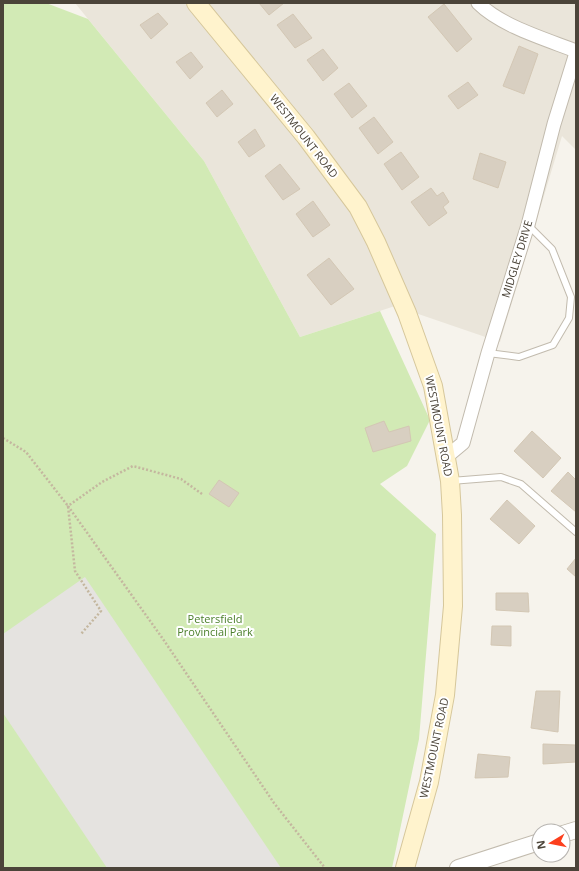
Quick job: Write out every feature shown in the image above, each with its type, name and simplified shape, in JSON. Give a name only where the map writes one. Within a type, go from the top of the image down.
[{"type":"main road","name":"WESTMOUNT ROAD","points":[[196,3],[306,137],[358,207],[380,249],[407,313],[433,386],[450,481],[453,606],[446,695],[429,782],[405,868]]},
{"type":"street","points":[[478,3],[493,16],[576,52]]},
{"type":"street","name":"MIDGLEY DRIVE","points":[[446,458],[463,443],[488,353],[528,225],[554,124],[576,52]]},
{"type":"street","points":[[458,868],[531,845]]},
{"type":"lane","points":[[488,353],[519,357],[553,345],[569,318],[571,297],[552,249],[528,225]]},
{"type":"lane","points":[[450,481],[501,477],[521,484],[576,532]]},
{"type":"path","points":[[3,438],[26,452],[68,506],[163,639],[274,803],[325,868]]},
{"type":"path","points":[[68,506],[102,482],[133,466],[181,479],[202,494]]},
{"type":"path","points":[[68,506],[76,571],[101,611],[80,634]]},
{"type":"shaded area","points":[[75,3],[576,3],[576,150],[562,136],[500,342],[395,306],[300,337],[204,161]]},
{"type":"shaded area","points":[[85,577],[281,868],[107,868],[3,713],[3,634]]},
{"type":"green space","name":"Petersfield Provincial Park","points":[[3,3],[46,3],[88,19],[204,161],[300,337],[380,311],[430,420],[407,466],[380,484],[436,534],[419,739],[392,868],[3,868]]},
{"type":"building","points":[[259,3],[284,3],[269,15]]},
{"type":"building","points":[[444,4],[472,39],[457,52],[428,17]]},
{"type":"building","points":[[158,13],[168,24],[151,39],[140,25]]},
{"type":"building","points":[[293,14],[312,38],[295,48],[277,25]]},
{"type":"building","points":[[519,46],[538,54],[524,94],[503,86]]},
{"type":"building","points":[[323,49],[338,68],[323,81],[307,60]]},
{"type":"building","points":[[191,52],[203,67],[190,79],[176,62]]},
{"type":"building","points":[[468,82],[478,95],[458,109],[448,96]]},
{"type":"building","points":[[349,83],[367,106],[352,118],[334,94]]},
{"type":"building","points":[[222,90],[233,104],[217,117],[206,103]]},
{"type":"building","points":[[374,117],[393,142],[378,154],[359,128]]},
{"type":"building","points":[[255,129],[265,146],[249,157],[238,142]]},
{"type":"building","points":[[401,152],[419,177],[402,190],[384,164]]},
{"type":"building","points":[[480,153],[506,162],[498,188],[473,179]]},
{"type":"building","points":[[280,164],[300,189],[283,200],[265,176]]},
{"type":"building","points":[[431,188],[437,196],[443,192],[449,202],[443,207],[447,213],[429,226],[411,202]]},
{"type":"building","points":[[313,201],[330,225],[313,237],[296,214]]},
{"type":"building","points":[[329,258],[354,289],[331,305],[307,275]]},
{"type":"building","points":[[384,421],[389,432],[409,426],[411,441],[373,452],[365,428]]},
{"type":"building","points":[[532,431],[561,458],[543,478],[514,451]]},
{"type":"building","points":[[568,472],[576,480],[576,512],[551,491]]},
{"type":"building","points":[[219,480],[239,493],[229,507],[209,494]]},
{"type":"building","points":[[507,500],[535,526],[519,544],[490,519]]},
{"type":"building","points":[[576,558],[576,577],[567,569]]},
{"type":"building","points":[[496,593],[528,593],[529,612],[496,610]]},
{"type":"building","points":[[492,626],[511,626],[511,646],[491,645]]},
{"type":"building","points":[[536,691],[560,691],[558,732],[531,728]]},
{"type":"building","points":[[543,744],[576,745],[576,762],[543,764]]},
{"type":"building","points":[[478,754],[510,757],[508,777],[475,778]]}]
